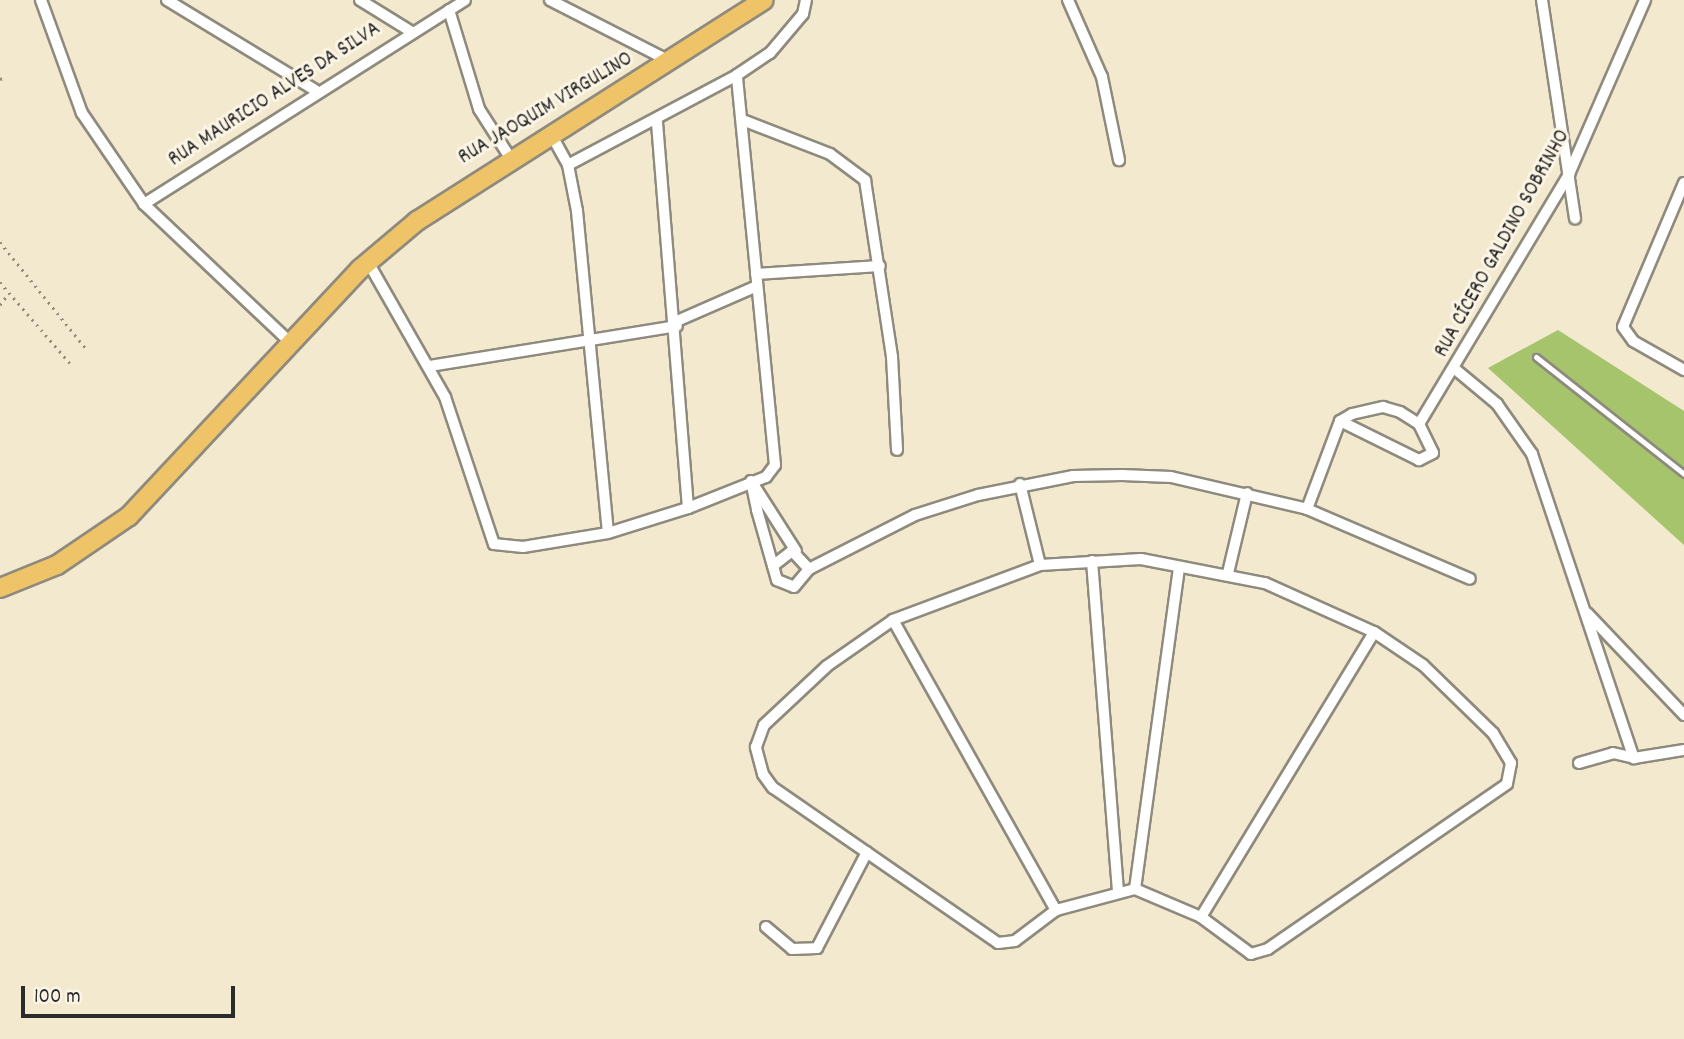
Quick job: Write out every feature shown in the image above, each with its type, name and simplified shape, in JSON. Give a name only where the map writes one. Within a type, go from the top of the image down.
[{"type":"main road","name":"RUA JAOQUIM VIRGULINO","points":[[0,588],[57,565],[129,516],[364,266],[470,182],[552,136],[764,0]]},
{"type":"street","points":[[41,0],[82,113],[144,204],[295,337]]},
{"type":"street","points":[[167,0],[315,90]]},
{"type":"street","points":[[360,0],[410,31]]},
{"type":"street","name":"RUA MAURICIO ALVES DA SILVA","points":[[144,204],[315,90],[465,0]]},
{"type":"street","points":[[550,0],[669,61]]},
{"type":"street","points":[[568,164],[737,75],[770,53],[803,14],[806,0]]},
{"type":"street","points":[[1068,0],[1102,77],[1119,160]]},
{"type":"street","points":[[1542,0],[1571,169],[1575,219]]},
{"type":"street","name":"RUA CÍCERO GALDINO SOBRINHO","points":[[1419,424],[1455,369],[1571,169],[1644,0]]},
{"type":"street","points":[[449,10],[479,109],[511,159]]},
{"type":"street","points":[[364,266],[430,366],[456,423],[488,540],[523,547],[608,533],[688,508],[772,473],[775,465],[755,274],[745,121],[737,75]]},
{"type":"street","points":[[657,118],[677,323],[688,508]]},
{"type":"street","points":[[745,121],[857,171],[869,191],[880,266],[897,450]]},
{"type":"street","points":[[552,136],[568,164],[608,533]]},
{"type":"street","points":[[1684,183],[1623,324],[1633,341],[1684,370]]},
{"type":"street","points":[[755,274],[880,266]]},
{"type":"street","points":[[430,366],[588,342],[677,323],[757,286]]},
{"type":"street","points":[[1455,369],[1497,404],[1532,454],[1634,758]]},
{"type":"street","points":[[1383,407],[1419,424],[1434,450],[1419,460],[1340,421],[1383,407]]},
{"type":"street","points":[[1307,509],[1340,421]]},
{"type":"street","points":[[751,481],[777,580],[789,587],[803,582],[809,569],[915,515],[1020,484],[1134,475],[1247,493],[1307,509],[1470,579]]},
{"type":"street","points":[[751,481],[809,569]]},
{"type":"street","points":[[1020,484],[1041,565]]},
{"type":"street","points":[[1228,573],[1247,493]]},
{"type":"street","points":[[773,566],[781,553],[796,551]]},
{"type":"street","points":[[1141,559],[1228,573],[1310,600],[1374,632],[1423,665],[1493,733],[1511,763],[1507,784],[1268,949],[1246,953],[1201,917],[1135,889],[1118,890],[1056,910],[1015,941],[998,943],[773,788],[756,747],[775,712],[892,620],[1041,565],[1092,561],[1141,559]]},
{"type":"street","points":[[1092,561],[1118,890]]},
{"type":"street","points":[[1135,889],[1179,567]]},
{"type":"street","points":[[1585,611],[1684,715]]},
{"type":"street","points":[[892,620],[1056,910]]},
{"type":"street","points":[[1201,917],[1374,632]]},
{"type":"street","points":[[1579,763],[1614,753],[1634,758],[1684,750]]},
{"type":"street","points":[[766,927],[792,949],[817,948],[867,852]]},
{"type":"lane","points":[[1536,357],[1684,474]]},
{"type":"path","points":[[0,242],[87,350]]},
{"type":"path","points":[[0,282],[70,363]]},
{"type":"path","points":[[0,305],[8,294]]},
{"type":"green space","points":[[1558,330],[1684,411],[1684,545],[1488,368]]}]
